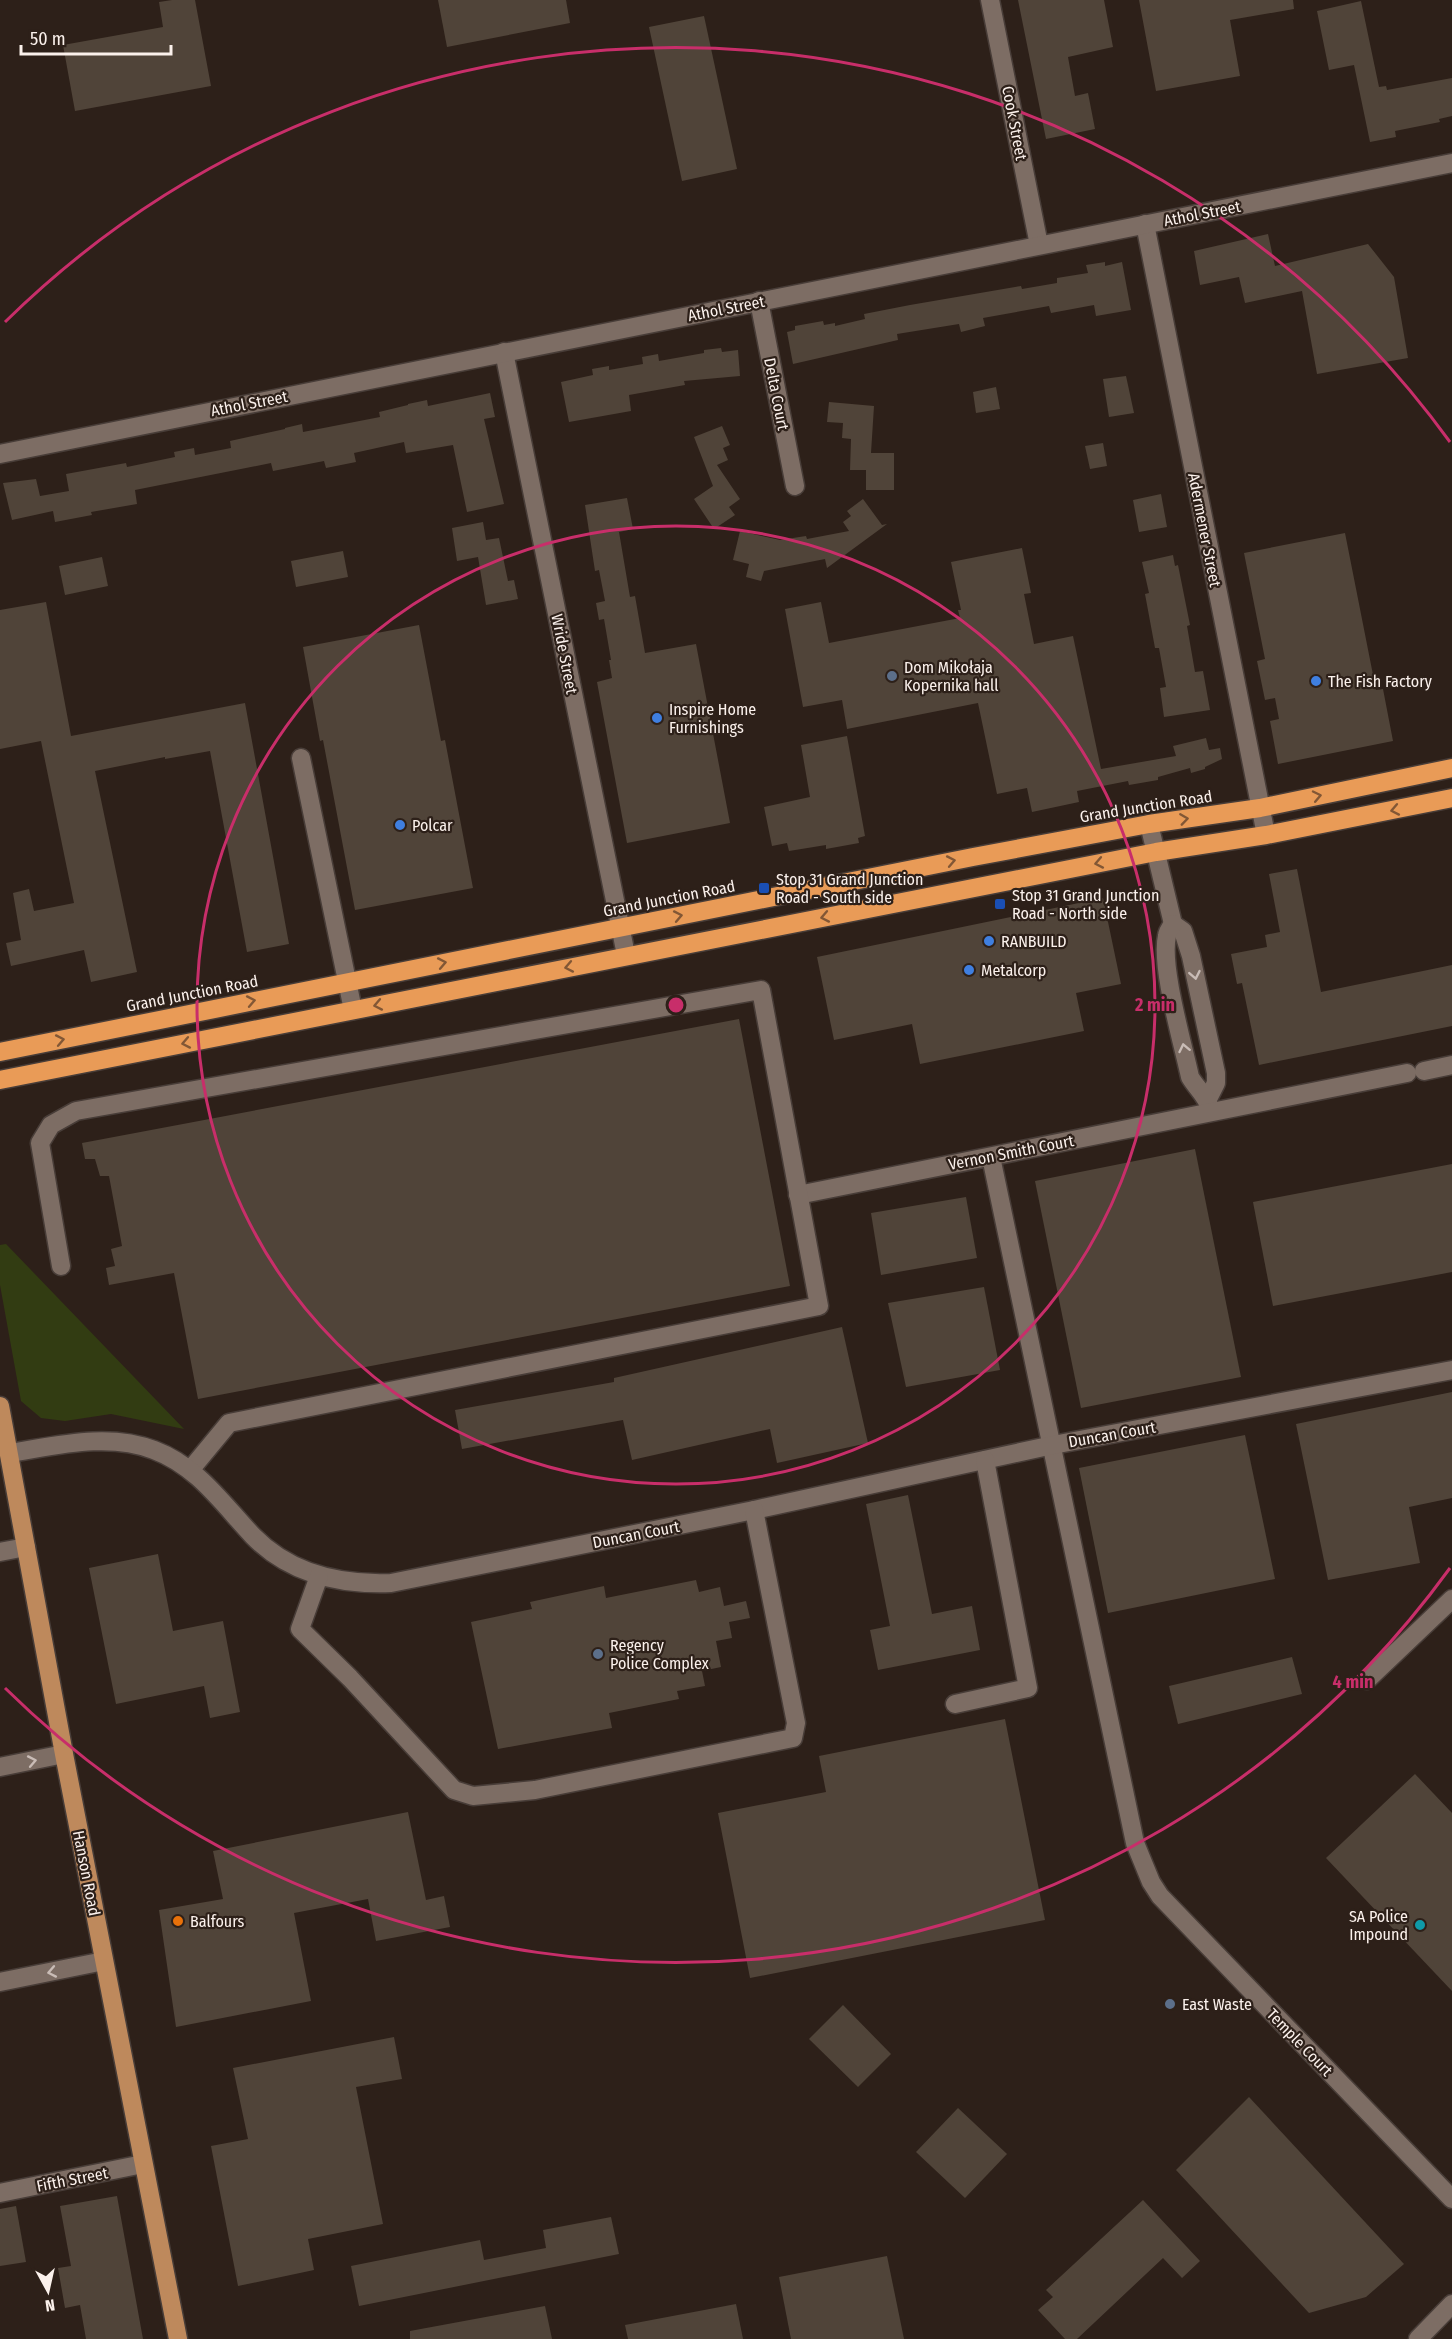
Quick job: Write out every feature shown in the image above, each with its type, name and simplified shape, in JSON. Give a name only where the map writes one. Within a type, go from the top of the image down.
[{"type":"highway","name":"Grand Junction Road","points":[[1,1051],[620,927],[1149,824],[1260,808],[1452,768]]},
{"type":"highway","points":[[0,1080],[1156,852],[1266,835],[1452,798]]},
{"type":"highway","points":[[0,1093],[43,1072]]},
{"type":"main road","name":"Hanson Road","points":[[0,1406],[64,1755],[178,2339]]},
{"type":"street","name":"Cook Street","points":[[990,0],[1039,245]]},
{"type":"street","name":"Athol Street","points":[[0,454],[1452,163]]},
{"type":"street","name":"Adermener Street","points":[[1145,224],[1266,835]]},
{"type":"street","name":"Delta Court","points":[[759,301],[795,486]]},
{"type":"street","name":"Wride Street","points":[[504,352],[626,955]]},
{"type":"street","points":[[301,758],[353,1010]]},
{"type":"street","points":[[1149,824],[1173,924],[1167,934],[1166,946],[1173,995],[1190,1077],[1209,1105]]},
{"type":"street","points":[[1173,924],[1183,930],[1191,956],[1216,1073],[1216,1083],[1209,1105]]},
{"type":"street","points":[[61,1266],[40,1143],[51,1125],[76,1111],[761,990],[819,1306],[229,1423],[191,1470]]},
{"type":"street","name":"Vernon Smith Court","points":[[798,1195],[991,1156],[1209,1105],[1452,1065]]},
{"type":"street","name":"Temple Court","points":[[991,1156],[1135,1843],[1151,1882],[1160,1896],[1452,2199]]},
{"type":"street","name":"Duncan Court","points":[[9,1452],[79,1443],[118,1441],[153,1449],[191,1470],[254,1537],[294,1566],[319,1576],[360,1584],[391,1583],[754,1510],[1053,1445],[1452,1370]]},
{"type":"street","points":[[955,1704],[1028,1688],[985,1460]]},
{"type":"street","points":[[319,1576],[300,1629],[350,1678],[454,1790],[473,1796],[535,1790],[793,1738],[796,1723],[754,1510]]},
{"type":"street","points":[[0,1552],[26,1547]]},
{"type":"street","points":[[1367,1680],[1452,1599]]},
{"type":"street","points":[[0,1767],[64,1755]]},
{"type":"street","points":[[0,1982],[104,1961]]},
{"type":"street","name":"Fifth Street","points":[[0,2193],[143,2164]]},
{"type":"street","points":[[1418,2339],[1452,2304]]},
{"type":"green space","points":[[6,1244],[184,1429],[111,1414],[65,1421],[41,1418],[21,1401],[0,1285],[0,1245]]},
{"type":"building","points":[[195,0],[211,86],[75,111],[63,45],[163,27],[159,2]]},
{"type":"building","points":[[438,0],[566,0],[570,23],[447,47]]},
{"type":"building","points":[[1018,0],[1104,0],[1113,47],[1068,57],[1075,96],[1088,93],[1095,129],[1046,139]]},
{"type":"building","points":[[1139,0],[1293,0],[1294,9],[1230,20],[1240,76],[1156,91]]},
{"type":"building","points":[[1361,1],[1379,87],[1386,86],[1387,90],[1452,78],[1452,116],[1439,119],[1440,122],[1395,131],[1396,137],[1370,142],[1354,65],[1329,70],[1317,11]]},
{"type":"building","points":[[704,16],[737,169],[682,181],[649,27]]},
{"type":"building","points":[[1268,234],[1275,266],[1368,244],[1394,277],[1408,358],[1317,374],[1302,291],[1245,303],[1239,277],[1200,285],[1194,251]]},
{"type":"building","points":[[1105,262],[1105,266],[1122,262],[1131,310],[1096,316],[1094,305],[1051,313],[1049,306],[983,318],[985,326],[961,332],[959,324],[897,334],[898,340],[793,364],[787,332],[795,330],[795,326],[823,321],[824,325],[835,323],[835,326],[865,319],[864,314],[910,305],[1021,286],[1022,289],[1057,283],[1057,278],[1088,273],[1086,265]]},
{"type":"building","points":[[721,348],[722,352],[738,350],[740,376],[684,381],[685,385],[629,395],[631,411],[569,422],[561,382],[593,375],[592,369],[609,366],[609,370],[643,364],[642,357],[658,354],[659,361]]},
{"type":"building","points":[[1126,376],[1134,413],[1109,417],[1103,379]]},
{"type":"building","points":[[996,387],[1000,409],[976,413],[973,392]]},
{"type":"building","points":[[490,393],[495,417],[484,419],[504,504],[467,512],[453,445],[406,453],[404,442],[354,453],[356,462],[326,468],[324,461],[273,471],[271,463],[135,490],[137,504],[91,512],[92,515],[55,522],[53,511],[12,520],[3,483],[36,479],[40,496],[69,491],[66,474],[126,463],[127,467],[175,457],[174,452],[194,448],[195,455],[231,448],[230,441],[302,424],[303,432],[380,417],[379,412],[427,400],[428,406]]},
{"type":"building","points":[[829,402],[874,406],[871,453],[894,453],[894,490],[866,490],[866,470],[850,470],[851,439],[842,438],[843,423],[827,422]]},
{"type":"building","points":[[722,426],[730,445],[723,448],[728,460],[717,465],[740,499],[729,507],[735,515],[714,529],[694,499],[713,486],[694,437]]},
{"type":"building","points":[[1103,443],[1107,466],[1090,469],[1085,446]]},
{"type":"building","points":[[1161,494],[1167,527],[1139,532],[1133,500]]},
{"type":"building","name":"Inspire Home Furnishings","points":[[627,498],[633,529],[619,532],[630,597],[635,596],[645,653],[696,644],[730,823],[627,843],[597,682],[612,678],[609,660],[611,660],[604,619],[599,620],[596,603],[605,601],[599,570],[595,571],[585,505]]},
{"type":"building","points":[[863,499],[882,525],[887,524],[827,568],[825,559],[764,571],[761,581],[746,577],[749,564],[733,560],[740,531],[780,540],[806,536],[807,539],[849,531],[843,522],[851,516],[847,511]]},
{"type":"building","points":[[483,522],[486,540],[499,538],[508,581],[514,580],[518,599],[486,605],[478,557],[457,561],[452,528]]},
{"type":"building","points":[[1345,533],[1376,690],[1383,689],[1393,741],[1278,764],[1270,721],[1279,719],[1275,698],[1265,700],[1257,661],[1265,659],[1244,553]]},
{"type":"building","points":[[1022,548],[1031,593],[1024,594],[1034,644],[1073,636],[1101,769],[1176,756],[1173,746],[1206,738],[1209,750],[1220,748],[1222,759],[1205,769],[1191,773],[1190,768],[1158,777],[1158,780],[1129,785],[1128,781],[1077,791],[1079,802],[1032,812],[1027,788],[997,794],[978,703],[847,729],[842,700],[803,707],[785,609],[821,602],[829,643],[960,618],[958,610],[961,610],[951,562]]},
{"type":"building","points":[[343,551],[348,577],[296,587],[291,561]]},
{"type":"building","points":[[1173,555],[1175,566],[1178,565],[1190,625],[1187,626],[1195,672],[1203,671],[1210,710],[1164,717],[1160,688],[1166,687],[1159,648],[1155,648],[1145,594],[1149,593],[1142,562]]},
{"type":"building","points":[[102,557],[108,586],[65,595],[59,566]]},
{"type":"building","points":[[46,602],[71,736],[245,703],[289,944],[247,952],[210,751],[95,771],[137,972],[91,982],[84,950],[11,966],[6,943],[21,940],[13,893],[29,889],[34,911],[74,903],[41,741],[0,749],[0,610]]},
{"type":"building","points":[[419,625],[441,741],[445,740],[473,888],[355,910],[303,647]]},
{"type":"building","points":[[847,736],[865,836],[858,838],[859,843],[826,849],[826,845],[789,851],[787,843],[772,846],[764,807],[810,797],[801,745]]},
{"type":"building","points":[[1297,869],[1321,992],[1452,965],[1452,1026],[1259,1065],[1242,983],[1237,984],[1231,954],[1267,947],[1265,935],[1280,932],[1269,874]]},
{"type":"building","name":"Metalcorp","points":[[1103,898],[1121,984],[1076,993],[1084,1031],[920,1064],[912,1024],[834,1040],[817,957]]},
{"type":"building","points":[[739,1019],[790,1286],[198,1399],[174,1273],[109,1285],[106,1268],[115,1266],[111,1249],[122,1246],[109,1176],[100,1176],[95,1159],[85,1159],[82,1143]]},
{"type":"building","points":[[1195,1149],[1241,1377],[1081,1408],[1035,1181]]},
{"type":"building","points":[[1452,1164],[1452,1272],[1273,1306],[1253,1202]]},
{"type":"building","points":[[966,1197],[977,1258],[881,1275],[871,1213]]},
{"type":"building","points":[[984,1287],[1000,1370],[906,1387],[888,1303]]},
{"type":"building","points":[[842,1327],[868,1443],[777,1463],[770,1429],[632,1460],[623,1420],[462,1449],[455,1410],[614,1382],[614,1378]]},
{"type":"building","points":[[1452,1392],[1452,1498],[1409,1507],[1420,1563],[1328,1580],[1296,1424]]},
{"type":"building","points":[[1245,1435],[1275,1579],[1108,1613],[1079,1468]]},
{"type":"building","points":[[908,1495],[932,1614],[972,1606],[980,1650],[878,1670],[870,1630],[890,1626],[866,1504]]},
{"type":"building","points":[[158,1554],[173,1631],[223,1621],[240,1712],[210,1718],[204,1686],[116,1704],[89,1568]]},
{"type":"building","name":"Regency Police Complex","points":[[696,1580],[699,1592],[720,1587],[724,1606],[746,1601],[750,1618],[729,1622],[732,1638],[716,1641],[721,1667],[702,1671],[705,1686],[677,1691],[679,1699],[609,1713],[612,1728],[498,1749],[471,1622],[532,1609],[530,1602],[604,1586],[606,1598]]},
{"type":"building","points":[[1292,1657],[1302,1694],[1178,1724],[1169,1686]]},
{"type":"building","points":[[1005,1719],[1045,1920],[750,1978],[718,1813],[826,1792],[819,1756]]},
{"type":"building","name":"SA Police Impound","points":[[1415,1774],[1452,1813],[1452,1991],[1326,1858]]},
{"type":"building","points":[[408,1812],[426,1900],[444,1896],[450,1927],[376,1941],[368,1899],[294,1913],[311,2001],[176,2027],[159,1910],[223,1899],[213,1851]]},
{"type":"building","points":[[843,2005],[891,2054],[858,2087],[809,2039]]},
{"type":"building","points":[[394,2037],[402,2079],[356,2087],[383,2224],[308,2239],[314,2270],[238,2286],[211,2146],[248,2139],[233,2068]]},
{"type":"building","points":[[1249,2097],[1404,2264],[1366,2297],[1309,2313],[1176,2170]]},
{"type":"building","points":[[958,2108],[1007,2154],[965,2198],[916,2152]]},
{"type":"building","points":[[117,2196],[143,2339],[86,2339],[80,2305],[65,2308],[58,2268],[71,2266],[60,2206]]},
{"type":"building","points":[[1143,2200],[1200,2261],[1182,2278],[1163,2258],[1077,2339],[1065,2339],[1038,2310],[1053,2297],[1046,2290]]},
{"type":"building","points":[[16,2206],[26,2262],[0,2266],[0,2209]]},
{"type":"building","points":[[611,2217],[619,2254],[359,2306],[351,2266],[480,2240],[484,2260],[546,2248],[543,2230]]},
{"type":"building","points":[[887,2256],[904,2339],[791,2339],[779,2277]]},
{"type":"building","points":[[736,2304],[743,2339],[628,2339],[625,2325]]},
{"type":"building","points":[[545,2306],[552,2339],[410,2339],[410,2331]]},
{"type":"place","name":"Dom Mikołaja Kopernika hall","points":[[892,676]]},
{"type":"place","name":"The Fish Factory","points":[[1316,681]]},
{"type":"place","name":"Inspire Home Furnishings","points":[[657,718]]},
{"type":"place","name":"Polcar","points":[[400,825]]},
{"type":"place","name":"Stop 31 Grand Junction Road - South side","points":[[764,888]]},
{"type":"place","name":"Stop 31 Grand Junction Road - North side","points":[[1000,904]]},
{"type":"place","name":"RANBUILD","points":[[989,941]]},
{"type":"place","name":"Metalcorp","points":[[969,970]]},
{"type":"place","name":"Regency Police Complex","points":[[598,1654]]},
{"type":"place","name":"Balfours","points":[[178,1921]]},
{"type":"place","name":"SA Police Impound","points":[[1420,1925]]},
{"type":"place","name":"East Waste","points":[[1170,2004]]}]
